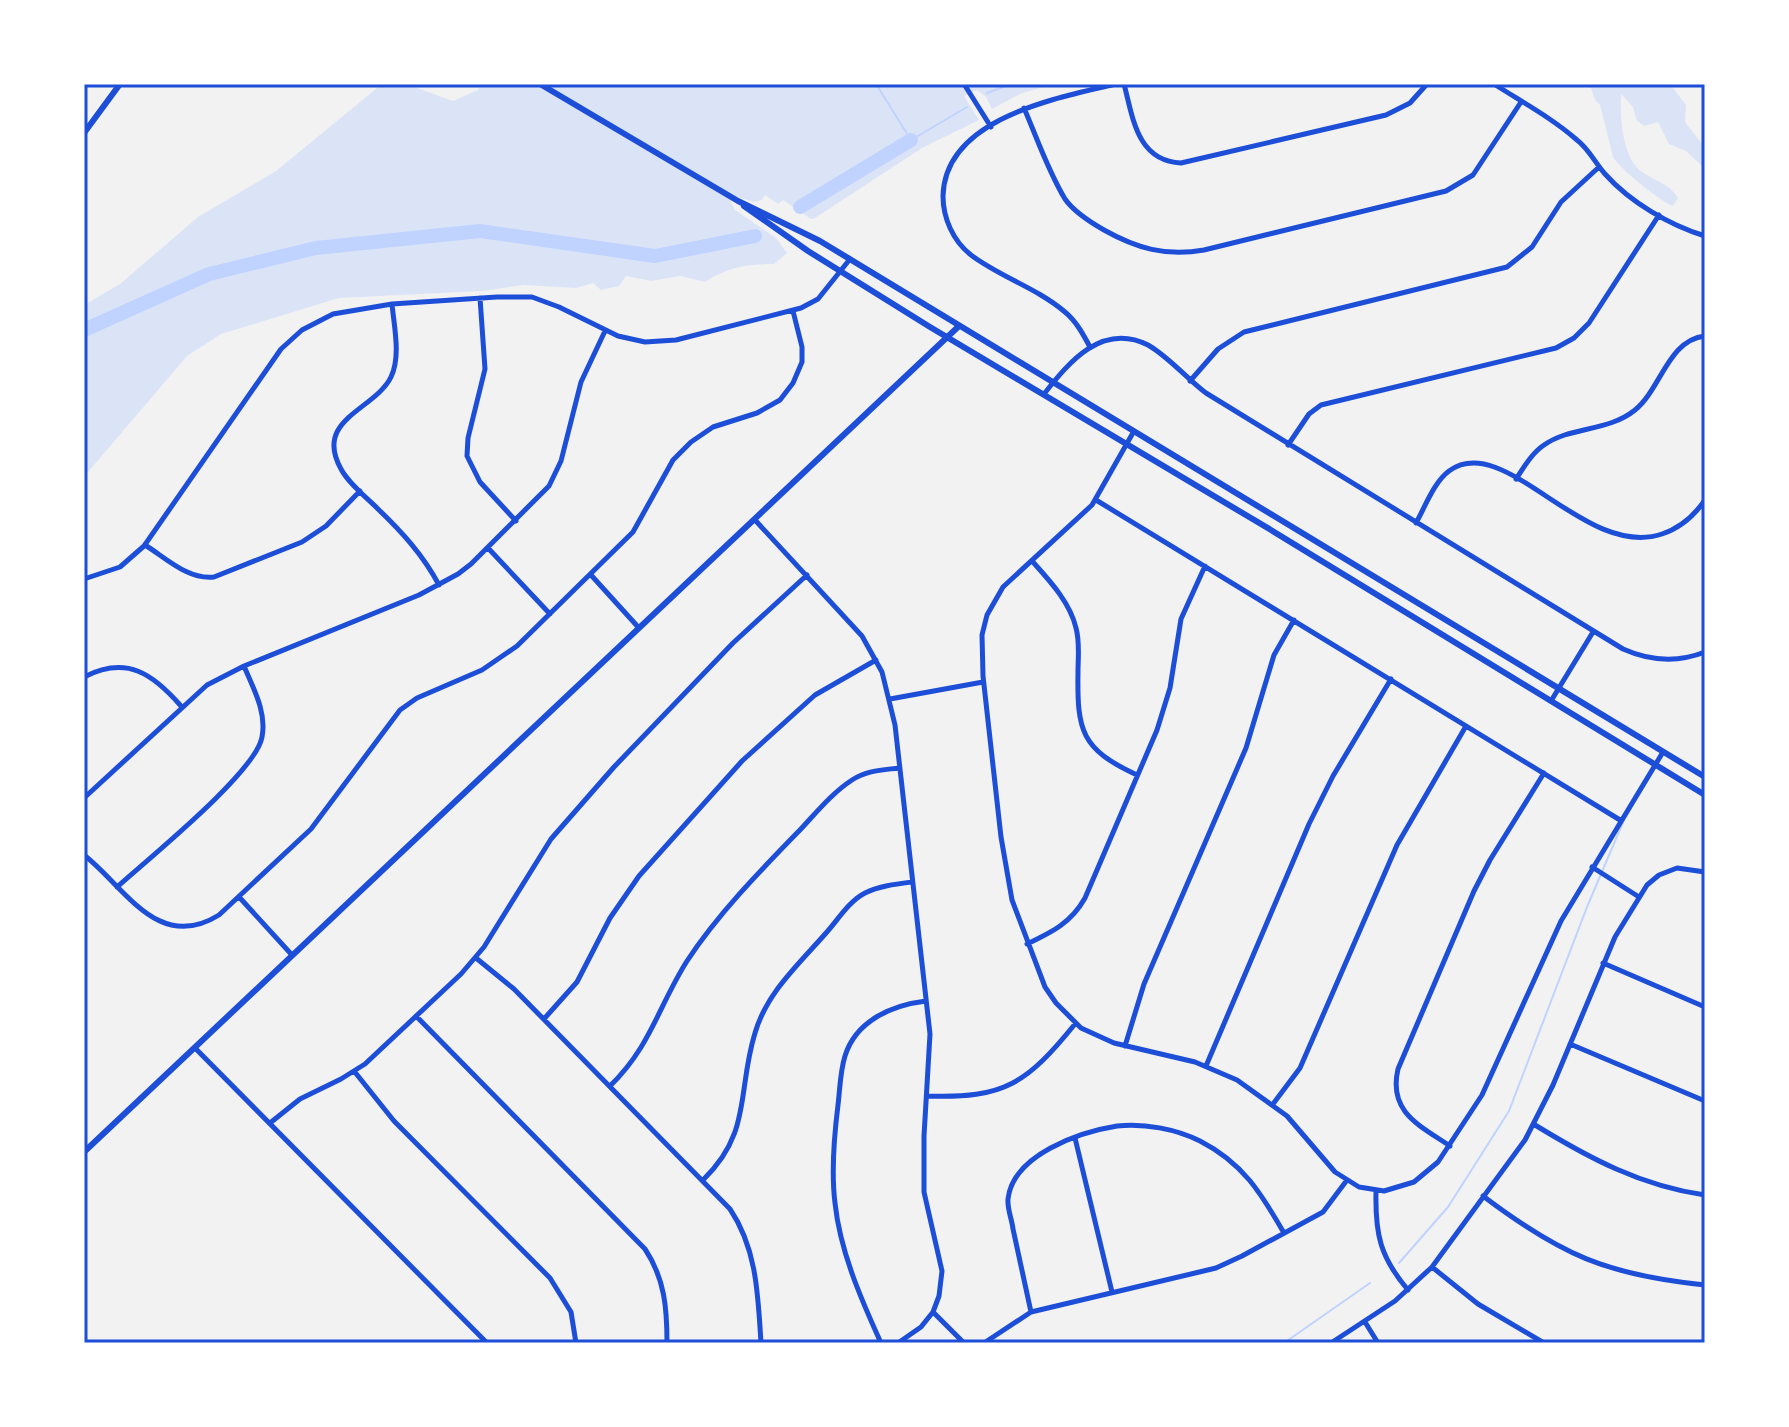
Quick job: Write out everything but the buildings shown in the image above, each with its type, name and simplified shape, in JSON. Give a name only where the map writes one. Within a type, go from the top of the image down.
[{"type":"main road","points":[[84,133],[120,84]]},
{"type":"main road","points":[[540,84],[738,201],[809,235],[850,259],[1705,777]]},
{"type":"main road","points":[[738,201],[759,219],[841,272],[1705,795]]},
{"type":"main road","points":[[85,1150],[959,326]]},
{"type":"street","points":[[964,84],[991,127]]},
{"type":"street","points":[[1090,347],[1066,313],[969,253],[951,230],[943,203],[947,174],[957,153],[970,140],[1024,108],[1116,84]]},
{"type":"street","points":[[1124,84],[1142,143],[1161,159],[1181,163],[1386,115],[1410,103],[1427,84]]},
{"type":"street","points":[[1494,84],[1574,136],[1599,167],[1628,195],[1676,225],[1705,236]]},
{"type":"street","points":[[1024,108],[1058,184],[1079,214],[1124,241],[1145,249],[1180,253],[1343,217],[1457,186],[1480,166],[1521,102]]},
{"type":"street","points":[[1190,381],[1218,349],[1244,332],[1507,267],[1532,247],[1561,202],[1599,167]]},
{"type":"street","points":[[1288,445],[1309,414],[1321,405],[1565,344],[1589,323],[1659,215]]},
{"type":"street","points":[[84,579],[120,567],[145,545],[281,349],[302,330],[333,314],[392,304],[522,296],[544,300],[630,340],[658,342],[793,311],[818,299],[850,259]]},
{"type":"street","points":[[480,298],[485,369],[468,438],[467,456],[480,482],[516,521]]},
{"type":"street","points":[[392,304],[396,361],[391,378],[340,426],[335,440],[335,457],[340,468],[360,491],[414,545],[440,585]]},
{"type":"street","points":[[84,855],[143,913],[186,927],[205,923],[219,915],[322,816],[400,710],[417,698],[500,660],[591,575],[633,532],[673,460],[691,442],[713,427],[770,407],[787,393],[802,362],[802,347],[793,311]]},
{"type":"street","points":[[84,798],[207,685],[244,666],[440,585],[488,548],[544,494],[556,474],[581,382],[605,331]]},
{"type":"street","points":[[1516,479],[1544,445],[1561,437],[1607,426],[1628,415],[1647,399],[1678,349],[1694,338],[1705,336]]},
{"type":"street","points":[[1044,394],[1073,358],[1090,347],[1112,339],[1137,342],[1159,353],[1190,381],[1288,445],[1623,649],[1656,659],[1679,659],[1705,652]]},
{"type":"street","points":[[1135,430],[1096,500],[1003,587],[987,615],[982,635],[983,682],[1006,872],[1015,911],[1045,987],[1075,1024],[1096,1036],[1206,1066],[1237,1080],[1273,1104],[1294,1123],[1329,1166],[1365,1190],[1392,1190],[1414,1182],[1429,1172],[1450,1146],[1494,1073],[1550,946],[1592,867],[1663,752]]},
{"type":"street","points":[[1416,523],[1441,478],[1456,467],[1473,462],[1489,464],[1597,528],[1627,538],[1646,538],[1670,531],[1686,521],[1705,500]]},
{"type":"street","points":[[145,545],[191,574],[214,577],[302,542],[326,526],[360,491]]},
{"type":"street","points":[[1096,500],[1621,820]]},
{"type":"street","points":[[755,520],[851,623],[876,660],[890,699],[931,1048],[924,1192],[942,1271],[939,1296],[933,1312],[921,1327],[898,1343]]},
{"type":"street","points":[[488,548],[550,614]]},
{"type":"street","points":[[1032,561],[1054,586],[1075,625],[1079,647],[1079,713],[1084,732],[1098,754],[1137,775]]},
{"type":"street","points":[[1027,944],[1062,926],[1078,910],[1167,702],[1185,606],[1205,566]]},
{"type":"street","points":[[591,575],[639,629]]},
{"type":"street","points":[[270,1123],[300,1099],[354,1071],[476,958],[535,863],[572,815],[671,706],[807,575]]},
{"type":"street","points":[[1125,1046],[1144,984],[1246,748],[1274,655],[1294,620]]},
{"type":"street","points":[[1551,701],[1593,632]]},
{"type":"street","points":[[544,1019],[577,982],[605,927],[633,885],[742,761],[815,695],[876,660]]},
{"type":"street","points":[[117,887],[218,795],[253,758],[262,736],[263,722],[244,666]]},
{"type":"street","points":[[84,677],[103,669],[135,670],[156,680],[181,706]]},
{"type":"street","points":[[1206,1066],[1314,813],[1391,679]]},
{"type":"street","points":[[890,699],[983,682]]},
{"type":"street","points":[[1273,1104],[1300,1068],[1394,853],[1466,726]]},
{"type":"street","points":[[610,1086],[641,1050],[688,960],[781,850],[854,778],[873,771],[899,768]]},
{"type":"street","points":[[1450,1146],[1423,1128],[1402,1108],[1395,1086],[1398,1069],[1474,891],[1544,773]]},
{"type":"street","points":[[1592,867],[1639,897]]},
{"type":"street","points":[[1331,1343],[1408,1290],[1432,1267],[1535,1125],[1615,937],[1651,881],[1668,870],[1687,867],[1705,872]]},
{"type":"street","points":[[703,1180],[722,1159],[735,1136],[755,1032],[770,999],[860,896],[885,886],[912,882]]},
{"type":"street","points":[[240,898],[292,955]]},
{"type":"street","points":[[476,958],[514,989],[730,1209],[745,1234],[754,1268],[761,1343]]},
{"type":"street","points":[[1603,963],[1705,1007]]},
{"type":"street","points":[[881,1343],[851,1268],[837,1217],[834,1152],[842,1067],[848,1048],[874,1018],[891,1007],[926,1001]]},
{"type":"street","points":[[416,1016],[645,1249],[659,1274],[665,1297],[667,1343]]},
{"type":"street","points":[[927,1096],[988,1094],[1015,1083],[1046,1060],[1075,1024]]},
{"type":"street","points":[[1570,1044],[1705,1101]]},
{"type":"street","points":[[195,1048],[487,1343]]},
{"type":"street","points":[[354,1071],[394,1121],[550,1278],[571,1312],[576,1343]]},
{"type":"street","points":[[1535,1125],[1598,1162],[1627,1175],[1676,1191],[1705,1195]]},
{"type":"street","points":[[1031,1312],[1008,1201],[1014,1178],[1031,1161],[1062,1141],[1119,1126],[1171,1129],[1200,1141],[1230,1159],[1259,1189],[1284,1233]]},
{"type":"street","points":[[1075,1138],[1112,1293]]},
{"type":"street","points":[[984,1343],[1031,1312],[1216,1268],[1323,1212],[1347,1180]]},
{"type":"street","points":[[1376,1191],[1376,1227],[1380,1245],[1387,1261],[1408,1290]]},
{"type":"street","points":[[1483,1196],[1534,1233],[1573,1255],[1629,1275],[1705,1285]]},
{"type":"street","points":[[1432,1267],[1478,1304],[1544,1343]]},
{"type":"street","points":[[933,1312],[964,1343]]},
{"type":"street","points":[[1365,1322],[1378,1343]]},
{"type":"shaded area","points":[[382,84],[406,84],[453,101],[478,90],[480,84],[1053,84],[1020,94],[992,109],[986,97],[977,90],[964,96],[979,120],[922,148],[815,218],[811,219],[783,200],[778,204],[765,195],[762,200],[754,202],[731,195],[729,198],[735,210],[776,238],[787,253],[774,264],[738,267],[705,282],[680,276],[651,281],[626,276],[619,286],[601,290],[593,283],[576,288],[524,285],[482,291],[339,298],[221,334],[187,356],[84,473],[84,305],[120,284],[198,217],[276,171]]},
{"type":"shaded area","points":[[1578,84],[1670,84],[1686,105],[1685,122],[1705,148],[1705,169],[1686,151],[1669,144],[1658,122],[1644,126],[1637,121],[1633,107],[1621,94],[1621,114],[1626,147],[1635,166],[1675,193],[1678,198],[1673,206],[1650,192],[1613,157],[1600,105],[1591,88]]},
{"type":"waterway","points":[[876,84],[911,140],[967,107]]},
{"type":"waterway","points":[[987,93],[1011,84]]},
{"type":"waterway","points":[[800,207],[911,140]]},
{"type":"waterway","points":[[84,330],[209,274],[316,248],[480,231],[655,256],[755,236]]},
{"type":"waterway","points":[[1399,1263],[1448,1207],[1509,1111],[1587,907],[1624,820]]},
{"type":"waterway","points":[[1284,1343],[1370,1283]]}]
